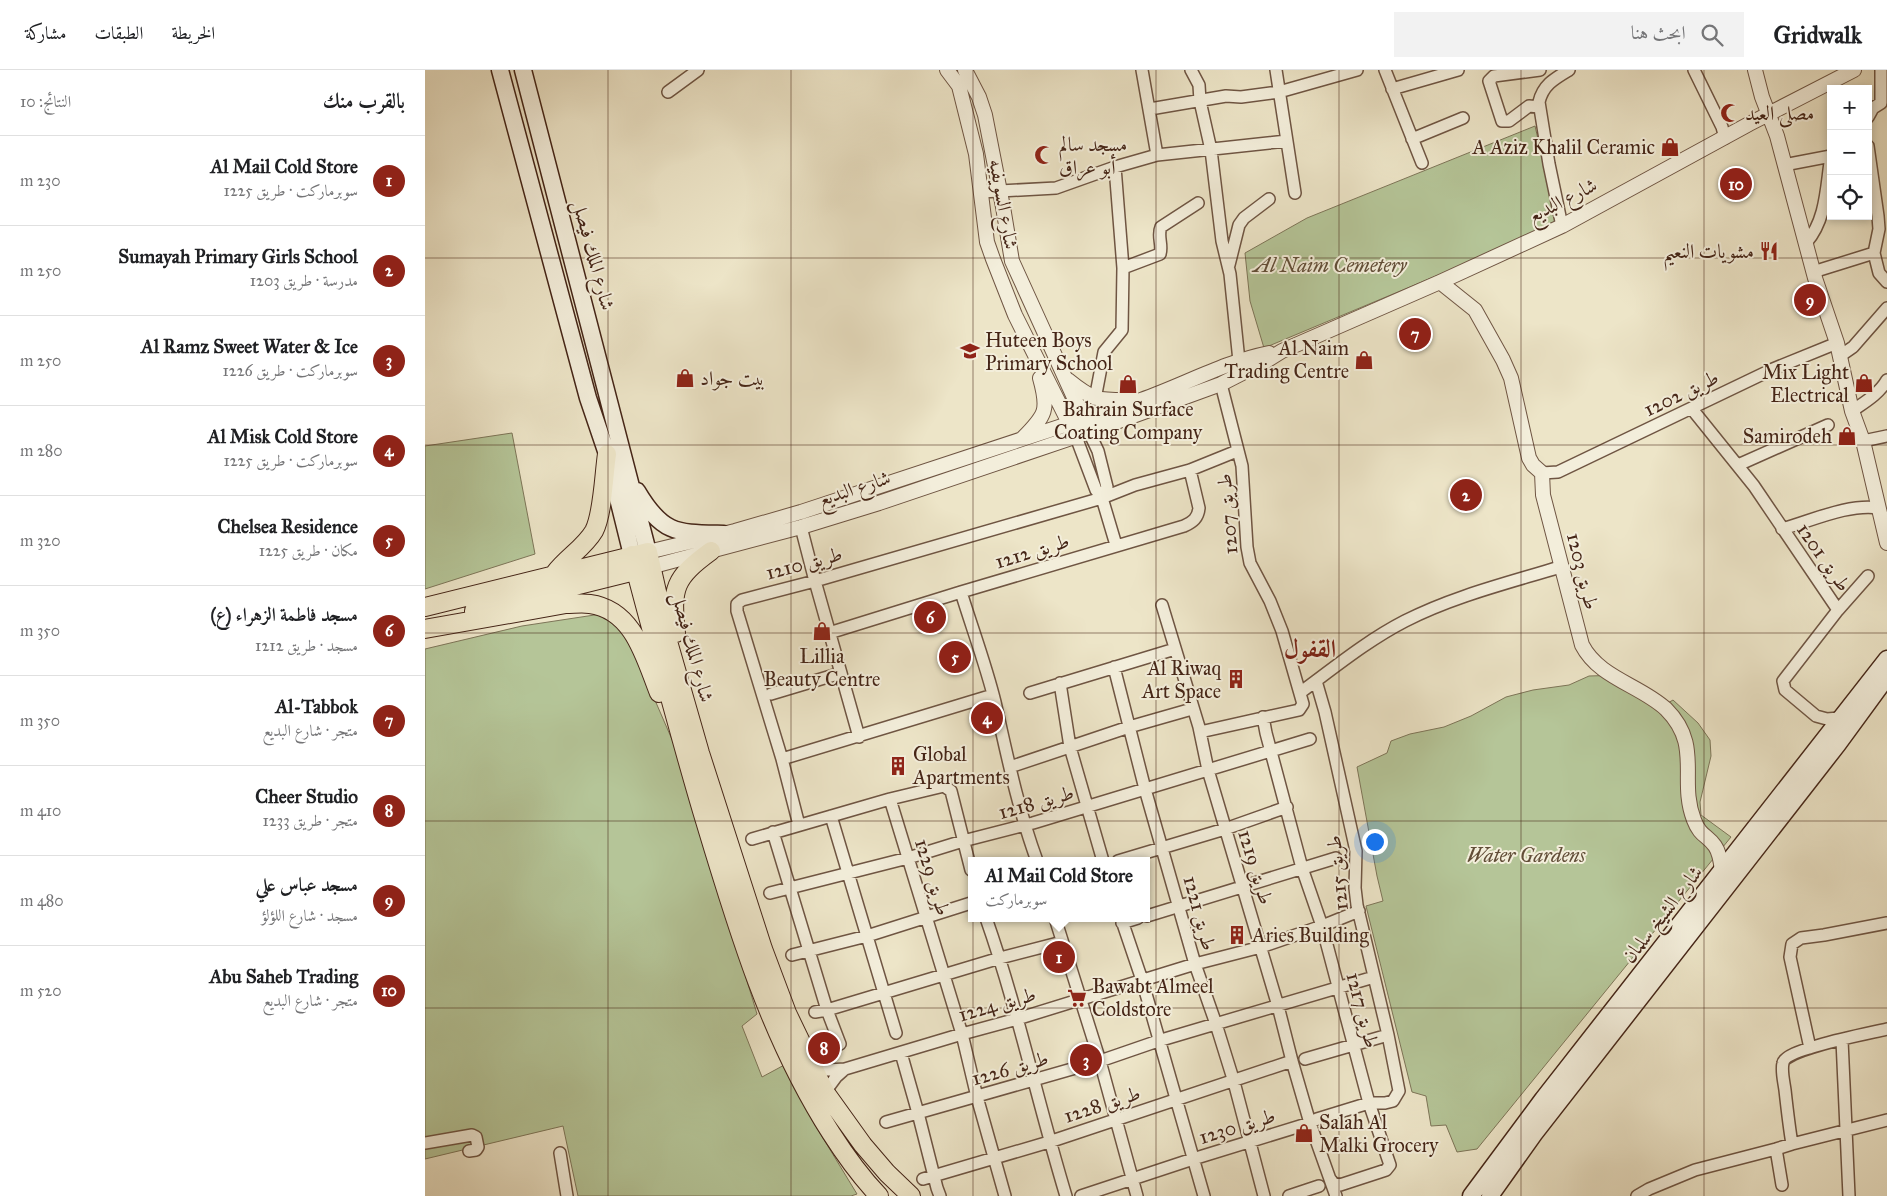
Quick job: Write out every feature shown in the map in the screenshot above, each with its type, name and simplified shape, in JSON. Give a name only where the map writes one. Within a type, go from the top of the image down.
[{"type":"main road","name":"شارع الملك فيصل","points":[[500,70],[588,398],[669,645],[726,891],[759,989],[799,1079],[843,1151],[869,1186],[879,1196]]},
{"type":"main road","name":"شارع الملك فيصل","points":[[523,70],[628,475],[642,561]]},
{"type":"main road","points":[[553,575],[561,564],[575,554],[595,530],[607,454]]},
{"type":"main road","points":[[628,475],[650,511],[662,524],[679,532],[724,534]]},
{"type":"main road","points":[[693,755],[673,606],[678,583],[682,576],[711,552]]},
{"type":"main road","name":"شارع البديع","points":[[425,607],[553,575],[642,561]]},
{"type":"main road","name":"شارع البديع","points":[[425,625],[642,561]]},
{"type":"main road","points":[[425,629],[566,604],[589,603],[613,612],[622,617],[637,639],[693,755]]},
{"type":"main road","name":"شارع الشيخ سلمان","points":[[1471,1196],[1543,1098],[1887,659]]},
{"type":"main road","name":"شارع الشيخ سلمان","points":[[1490,1196],[1534,1134],[1838,744],[1887,677]]},
{"type":"main road","name":"شارع الملك فيصل","points":[[693,755],[787,1013],[812,1067],[825,1092],[869,1152],[887,1174],[911,1196]]},
{"type":"street","points":[[668,92],[698,70]]},
{"type":"street","name":"شارع السويفيه","points":[[947,70],[959,86],[976,154],[987,242],[1015,315],[1035,358],[1070,423]]},
{"type":"street","points":[[959,86],[960,75],[964,70]]},
{"type":"street","name":"شارع السويفيه","points":[[964,70],[979,97],[985,115],[1012,261],[1084,418]]},
{"type":"street","points":[[1142,70],[1157,155]]},
{"type":"street","points":[[1191,70],[1199,85],[1200,101],[1211,150],[1222,241],[1229,267],[1239,361]]},
{"type":"street","points":[[1276,70],[1295,193]]},
{"type":"street","points":[[1150,109],[1226,96],[1241,97],[1279,92],[1357,70]]},
{"type":"street","points":[[1385,70],[1422,163]]},
{"type":"street","points":[[1393,89],[1458,70]]},
{"type":"street","points":[[1539,107],[1529,106],[1509,121],[1502,121],[1489,81],[1494,76],[1540,70]]},
{"type":"street","points":[[1562,226],[1539,107],[1541,93],[1553,76],[1569,70]]},
{"type":"street","points":[[1695,70],[1722,126],[1725,138]]},
{"type":"street","points":[[1755,70],[1762,97],[1777,136],[1813,272],[1838,350],[1852,411],[1863,441],[1887,543]]},
{"type":"street","name":"شارع البديع","points":[[642,561],[711,552],[801,527],[879,503],[1089,432],[1221,384],[1282,351],[1562,226],[1749,124],[1854,70]]},
{"type":"street","points":[[1872,110],[1884,103],[1881,70]]},
{"type":"street","points":[[1762,97],[1773,104],[1785,106]]},
{"type":"street","points":[[1749,124],[1759,109],[1762,97]]},
{"type":"street","points":[[1412,139],[1463,118]]},
{"type":"street","points":[[1749,124],[1762,124],[1777,136]]},
{"type":"street","points":[[981,192],[1056,188],[1115,167],[1157,155],[1287,141]]},
{"type":"street","points":[[1784,165],[1827,157]]},
{"type":"street","points":[[1095,399],[1104,352],[1122,330],[1123,268],[1115,167]]},
{"type":"street","points":[[1872,174],[1879,229],[1874,253],[1879,273],[1887,282]]},
{"type":"street","points":[[1806,243],[1816,230],[1822,214],[1828,175]]},
{"type":"street","points":[[1229,267],[1239,225],[1244,218],[1269,199]]},
{"type":"street","points":[[1123,268],[1160,254],[1162,248],[1158,232],[1161,227],[1198,203]]},
{"type":"street","points":[[1813,272],[1874,253]]},
{"type":"street","points":[[1440,282],[1475,310],[1486,328],[1511,378],[1529,458],[1542,474]]},
{"type":"street","name":"طريق 1202","points":[[1542,474],[1558,472],[1773,369],[1853,347],[1887,308]]},
{"type":"street","name":"شارع البديع","points":[[642,561],[1020,441],[1141,400],[1239,361],[1282,351]]},
{"type":"street","points":[[1020,441],[1040,419],[1046,404],[1035,358]]},
{"type":"street","points":[[1065,379],[1095,399],[1141,400]]},
{"type":"street","name":"طريق 1207","points":[[1221,384],[1244,480],[1247,548],[1250,563],[1276,613],[1301,692]]},
{"type":"street","points":[[1852,411],[1872,398],[1886,384]]},
{"type":"street","name":"طريق 1201","points":[[1692,409],[1754,486],[1838,610],[1785,678],[1783,686],[1787,692],[1816,716],[1827,719],[1839,718]]},
{"type":"street","points":[[1084,418],[1097,451],[1107,487],[1102,498]]},
{"type":"street","points":[[1070,423],[1096,490],[1102,498],[1116,545]]},
{"type":"street","points":[[1738,465],[1828,425]]},
{"type":"street","points":[[1863,441],[1887,436]]},
{"type":"street","name":"طريق 1210","points":[[799,825],[782,759],[737,611],[737,604],[742,600],[815,581],[1102,498],[1135,485],[1190,470],[1237,451]]},
{"type":"street","name":"طريق 1212","points":[[829,633],[1184,526],[1196,518],[1199,508],[1190,470]]},
{"type":"street","name":"طريق 1203","points":[[1542,474],[1543,495],[1580,639],[1589,656],[1600,667],[1659,703],[1673,717],[1683,733],[1689,752],[1689,798],[1692,814],[1698,830],[1715,845]]},
{"type":"street","points":[[1782,529],[1851,508],[1879,508]]},
{"type":"street","points":[[801,527],[859,737]]},
{"type":"street","points":[[1201,732],[1301,709],[1303,704],[1301,692],[1371,641],[1421,614],[1455,599],[1561,567]]},
{"type":"street","points":[[1838,610],[1868,576]]},
{"type":"street","points":[[961,592],[993,695],[1009,767],[1036,857]]},
{"type":"street","name":"طريق 1219","points":[[1162,605],[1192,709],[1201,732],[1208,770],[1261,947],[1292,1061],[1336,1196]]},
{"type":"street","points":[[1030,692],[1175,649]]},
{"type":"street","name":"طريق 1221","points":[[1114,667],[1145,789],[1195,964],[1234,1082],[1264,1196]]},
{"type":"street","points":[[771,694],[841,673]]},
{"type":"street","name":"طريق 1215","points":[[1316,681],[1327,718],[1356,851],[1355,888],[1359,911],[1399,1091]]},
{"type":"street","points":[[1060,683],[1070,747],[1102,857]]},
{"type":"street","points":[[782,759],[993,695]]},
{"type":"street","points":[[1009,767],[1129,727],[1192,709]]},
{"type":"street","name":"طريق 1217","points":[[1263,717],[1303,868],[1322,926],[1369,1103],[1390,1166],[1386,1170],[1340,1185],[1333,1183],[1331,1180]]},
{"type":"street","name":"طريق 1218","points":[[770,893],[1025,826],[1311,740]]},
{"type":"street","points":[[752,839],[890,799],[944,786],[951,791],[968,859]]},
{"type":"street","name":"طريق 1229","points":[[890,799],[962,1034],[977,1097],[1005,1196]]},
{"type":"street","points":[[1132,857],[1225,829],[1287,807]]},
{"type":"street","points":[[831,816],[896,1033]]},
{"type":"street","points":[[773,832],[827,1010],[840,1044]]},
{"type":"street","points":[[1722,871],[1715,845],[1741,846]]},
{"type":"street","points":[[1150,915],[1336,858]]},
{"type":"street","points":[[792,955],[867,936],[968,904]]},
{"type":"street","name":"طريق 1224","points":[[812,1067],[829,1070],[845,1069],[1017,1019],[1195,964],[1261,947],[1359,911]]},
{"type":"street","points":[[987,922],[1000,958],[1049,1142],[1066,1196]]},
{"type":"street","points":[[1056,922],[1100,1061],[1137,1196]]},
{"type":"street","points":[[1121,922],[1142,980],[1204,1196]]},
{"type":"street","points":[[1810,1048],[1790,958],[1791,944],[1801,938],[1887,923]]},
{"type":"street","points":[[815,1012],[1000,958],[1062,942]]},
{"type":"street","name":"طريق 1226","points":[[886,1122],[1100,1061],[1158,1041],[1374,977]]},
{"type":"street","points":[[1791,1144],[1783,1064],[1788,1056],[1810,1048],[1887,1029]]},
{"type":"street","points":[[1305,1059],[1388,1036]]},
{"type":"street","points":[[1842,1040],[1849,1196]]},
{"type":"street","points":[[901,1053],[919,1113],[929,1178],[940,1196]]},
{"type":"street","name":"طريق 1228","points":[[929,1178],[1049,1142],[1115,1119],[1234,1082],[1292,1061]]},
{"type":"street","points":[[825,1092],[836,1077],[845,1069]]},
{"type":"street","name":"طريق 1230","points":[[1081,1196],[1193,1158],[1311,1123],[1317,1119],[1369,1103],[1385,1104],[1393,1101],[1399,1091]]},
{"type":"street","points":[[1637,1196],[1695,1170],[1887,1120]]},
{"type":"street","points":[[425,1143],[475,1135],[478,1147],[475,1151],[469,1151]]},
{"type":"street","points":[[1776,1149],[1782,1185]]},
{"type":"street","points":[[561,1153],[567,1196]]},
{"type":"street","points":[[1289,1196],[1319,1186]]},
{"type":"green space","name":"Al Naim Cemetery","points":[[1535,126],[1558,225],[1264,348],[1250,301],[1245,253],[1307,218]]},
{"type":"green space","points":[[512,433],[535,554],[425,589],[425,446]]},
{"type":"green space","points":[[601,614],[625,631],[680,758],[757,1014],[742,1026],[762,1077],[788,1063],[812,1120],[857,1194],[851,1196],[578,1196],[563,1126],[425,1159],[425,649],[522,626]]},
{"type":"green space","name":"Water Gardens","points":[[1625,675],[1661,707],[1673,700],[1698,723],[1710,740],[1711,756],[1700,802],[1701,815],[1731,837],[1477,1149],[1457,1152],[1446,1125],[1431,1126],[1426,1096],[1412,1092],[1366,906],[1383,901],[1357,767],[1387,753],[1391,741],[1410,734],[1444,727],[1471,716],[1506,697],[1533,690],[1569,685],[1589,676]]},
{"type":"place","name":"مصلى العيد","points":[[1730,113]]},
{"type":"place","name":"A Aziz Khalil Ceramic","points":[[1670,147]]},
{"type":"place","name":"مسجد سالم أبو عراق","points":[[1044,155]]},
{"type":"place","name":"Abu Saheb Trading","points":[[1736,184]]},
{"type":"place","name":"مشويات النعيم","points":[[1769,251]]},
{"type":"place","name":"مسجد عباس علي","points":[[1810,300]]},
{"type":"place","name":"Al-Tabbok","points":[[1415,334]]},
{"type":"place","name":"Huteen Boys Primary School","points":[[970,351]]},
{"type":"place","name":"Al Naim Trading Centre","points":[[1364,360]]},
{"type":"place","name":"بيت جواد","points":[[685,378]]},
{"type":"place","name":"Mix Light Electrical","points":[[1864,383]]},
{"type":"place","name":"Bahrain Surface Coating Company","points":[[1128,384]]},
{"type":"place","name":"Samirodeh","points":[[1847,436]]},
{"type":"place","name":"Sumayah Primary Girls School","points":[[1466,495]]},
{"type":"place","name":"مسجد فاطمة الزهراء (ع)","points":[[930,617]]},
{"type":"place","name":"Lillia Beauty Centre","points":[[822,631]]},
{"type":"place","name":"Chelsea Residence","points":[[955,657]]},
{"type":"place","name":"Al Riwaq Art Space","points":[[1236,679]]},
{"type":"place","name":"Al Misk Cold Store","points":[[987,718]]},
{"type":"place","name":"Global Apartments","points":[[898,766]]},
{"type":"place","name":"Aries Building","points":[[1237,935]]},
{"type":"place","name":"Al Mail Cold Store","points":[[1059,957]]},
{"type":"place","name":"Bawabt Almeel Coldstore","points":[[1077,998]]},
{"type":"place","name":"Cheer Studio","points":[[824,1048]]},
{"type":"place","name":"Al Ramz Sweet Water & Ice","points":[[1086,1060]]},
{"type":"place","name":"Salah Al Malki Grocery","points":[[1304,1133]]},
{"type":"district","name":"القفول","points":[[1310,648]]}]
